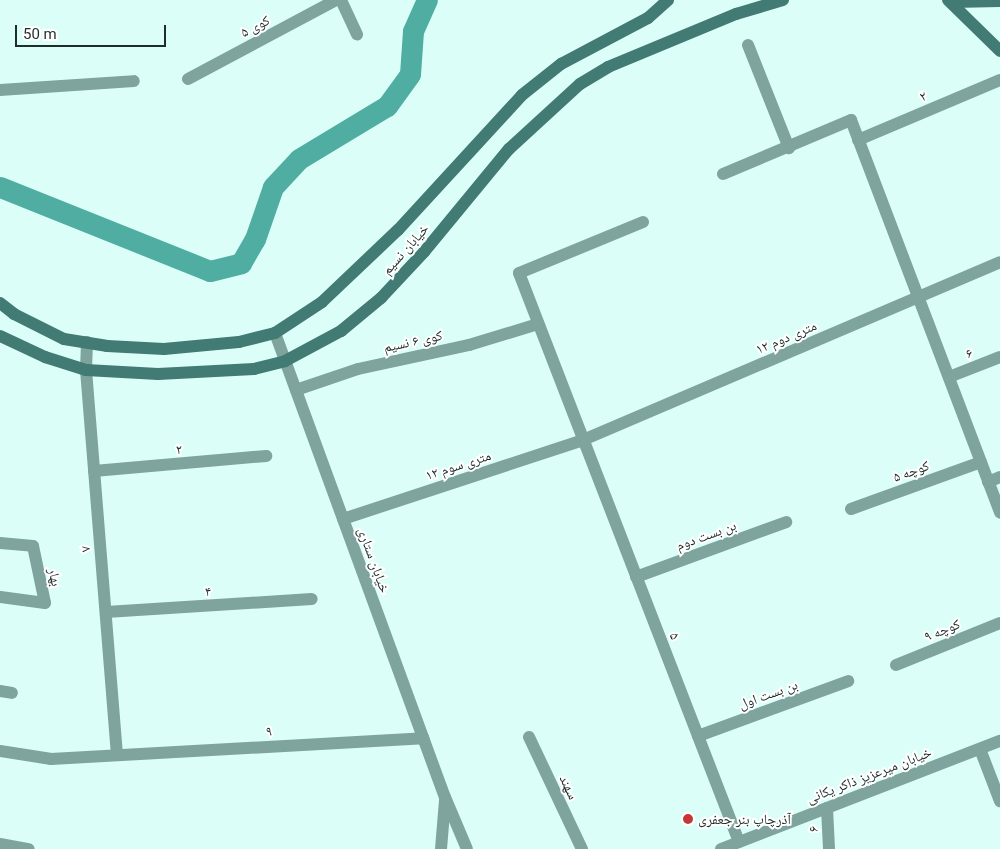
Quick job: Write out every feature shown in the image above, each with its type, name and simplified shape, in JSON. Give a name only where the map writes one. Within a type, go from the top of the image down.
[{"type":"main road","name":"خیابان نسیم","points":[[0,303],[14,314],[64,338],[87,342],[164,349],[239,342],[275,333],[322,302],[391,237],[522,96],[583,51],[648,18],[668,0]]},
{"type":"main road","name":"خیابان نسیم","points":[[0,336],[45,357],[86,370],[158,374],[254,369],[285,361],[341,332],[381,298],[424,252],[509,149],[580,84],[608,67],[736,14],[783,0]]},
{"type":"main road","points":[[950,1],[1000,1]]},
{"type":"main road","points":[[950,1],[1000,51]]},
{"type":"street","name":"کوی ۵","points":[[188,79],[336,0]]},
{"type":"street","points":[[341,0],[357,35]]},
{"type":"street","points":[[748,45],[789,148]]},
{"type":"street","name":"۲","points":[[858,140],[1000,80]]},
{"type":"street","points":[[0,90],[134,81]]},
{"type":"street","points":[[723,174],[789,148],[851,120],[980,462],[994,479],[1000,513]]},
{"type":"street","name":"۵","points":[[643,222],[520,273],[538,324],[739,842]]},
{"type":"street","name":"۱۲ متری دوم","points":[[583,440],[1000,262]]},
{"type":"street","name":"کوی ۶ نسیم","points":[[296,390],[358,369],[469,344],[538,324]]},
{"type":"street","name":"خیابان ستاری","points":[[275,333],[445,798],[467,849]]},
{"type":"street","name":"۷","points":[[87,342],[86,370],[117,754]]},
{"type":"street","name":"۶","points":[[949,377],[1000,356]]},
{"type":"street","name":"۱۲ متری سوم","points":[[343,519],[583,440]]},
{"type":"street","name":"۲","points":[[94,471],[266,456]]},
{"type":"street","name":"کوچه ۵","points":[[851,509],[980,462]]},
{"type":"street","name":"بن بست دوم","points":[[636,577],[786,522]]},
{"type":"street","name":"بهار","points":[[0,543],[33,546],[44,603],[0,597]]},
{"type":"street","name":"۴","points":[[106,612],[312,599]]},
{"type":"street","name":"کوچه ۹","points":[[896,665],[1000,623]]},
{"type":"street","name":"بن بست اول","points":[[698,736],[848,681]]},
{"type":"street","name":"سهند","points":[[529,737],[582,849]]},
{"type":"street","name":"۹","points":[[0,751],[51,759],[423,738]]},
{"type":"street","name":"خیابان میرعزیز ذاکر یکانی","points":[[721,849],[1000,740]]},
{"type":"street","points":[[980,749],[1000,801]]},
{"type":"street","points":[[441,849],[445,798]]},
{"type":"street","name":"۶","points":[[827,808],[829,849]]},
{"type":"street","points":[[0,844],[29,849]]},
{"type":"waterway","points":[[0,187],[210,271],[241,263],[255,239],[273,187],[299,159],[387,106],[410,74],[413,31],[427,0]]},
{"type":"place","name":"آذرچاپ بنر جعفری","points":[[688,819]]}]
